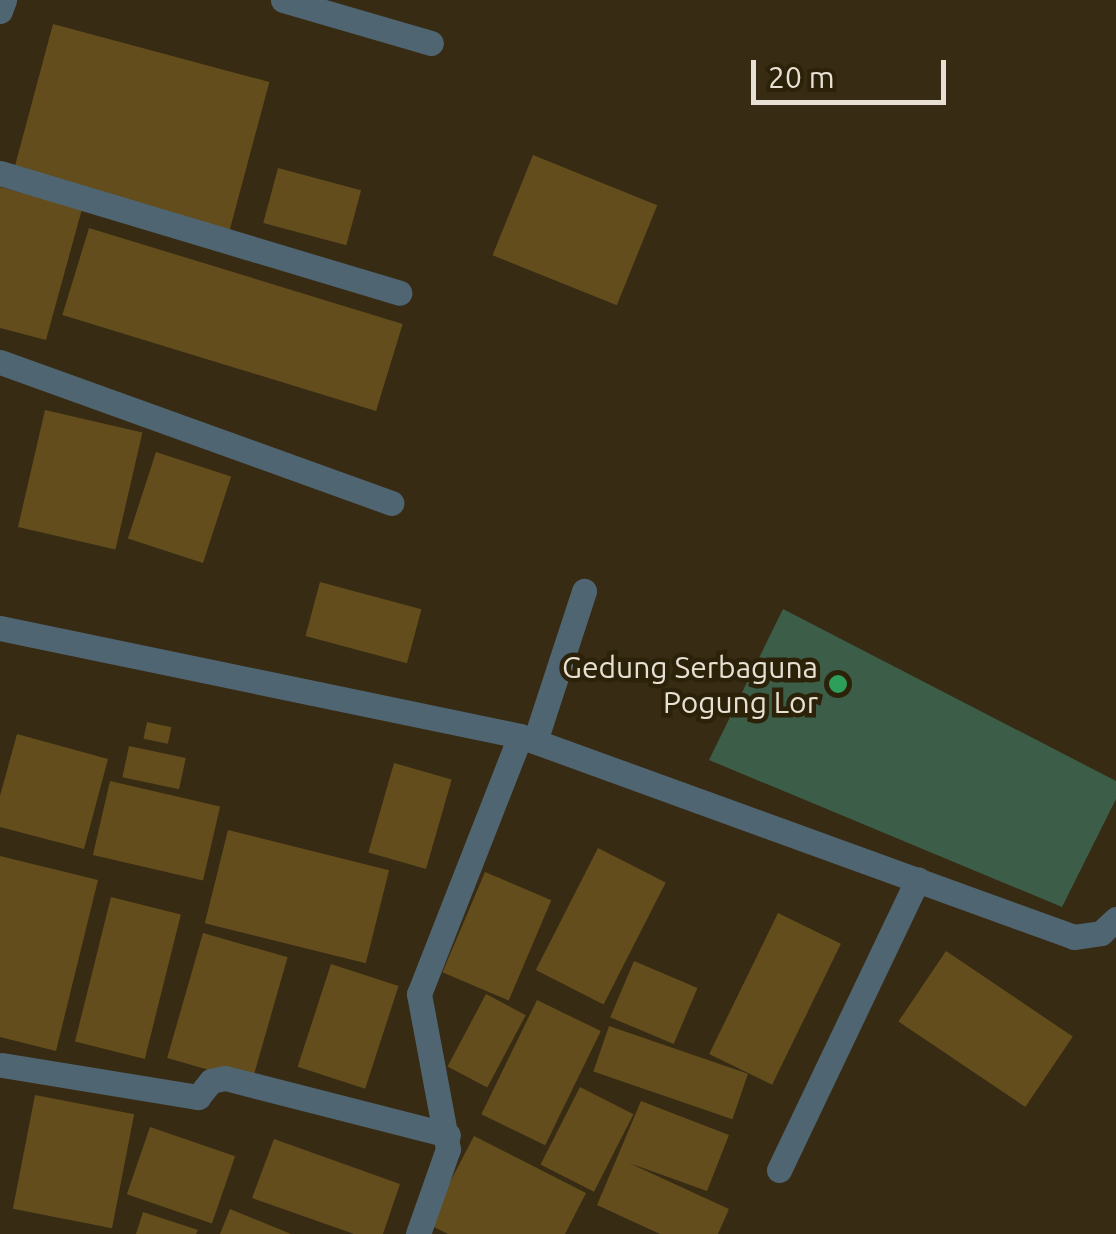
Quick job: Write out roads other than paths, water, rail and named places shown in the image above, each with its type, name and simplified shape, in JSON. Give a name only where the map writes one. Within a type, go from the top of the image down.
[{"type":"street","points":[[0,12],[4,0]]},
{"type":"street","points":[[283,0],[431,43]]},
{"type":"street","points":[[0,173],[399,293]]},
{"type":"street","points":[[0,362],[391,503]]},
{"type":"street","points":[[418,1234],[445,1164],[448,1135],[419,994],[527,739],[584,591]]},
{"type":"street","points":[[0,628],[527,739],[1074,937],[1101,934],[1116,919]]},
{"type":"street","points":[[779,1170],[918,879]]},
{"type":"street","points":[[1,1067],[198,1097],[225,1078],[448,1135]]},
{"type":"place","name":"Gedung Serbaguna Pogung Lor","points":[[838,684]]}]
